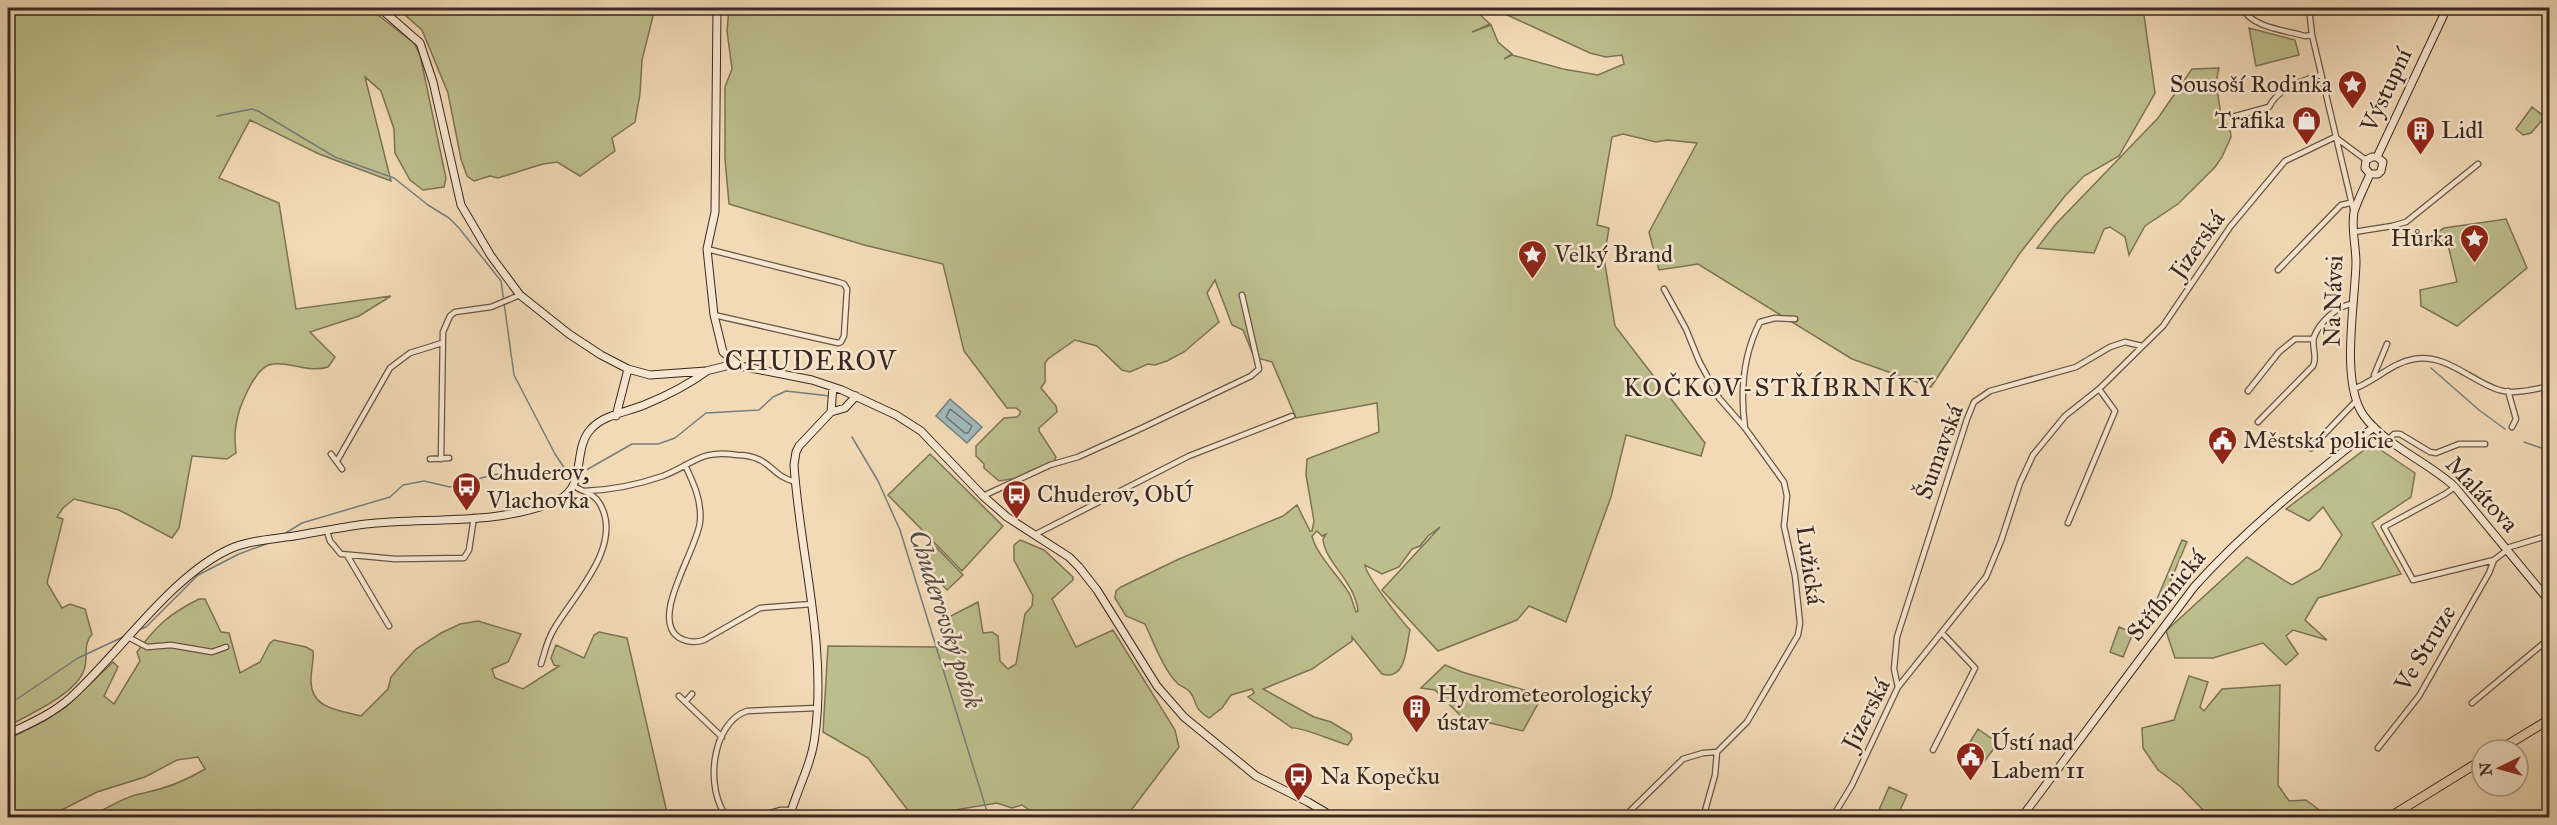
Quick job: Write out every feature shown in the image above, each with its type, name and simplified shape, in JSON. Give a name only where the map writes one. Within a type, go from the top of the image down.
[{"type":"main road","points":[[2519,738],[2550,719]]},
{"type":"main road","points":[[2388,818],[2470,767]]},
{"type":"street","points":[[380,8],[420,43],[433,81],[461,205],[486,248],[520,295],[569,334],[628,369],[650,375],[707,370],[735,363]]},
{"type":"street","points":[[717,8],[715,212],[707,249],[719,345],[728,358],[735,363],[856,396],[906,420],[921,431],[1006,517],[1036,534],[1069,557],[1079,567],[1097,590],[1157,686],[1184,717],[1256,776],[1308,802],[1329,818]]},
{"type":"street","points":[[2242,8],[2245,14],[2258,23],[2305,36],[2312,35]]},
{"type":"street","points":[[2309,8],[2312,35],[2354,213]]},
{"type":"street","name":"Výstupní","points":[[2377,157],[2446,8]]},
{"type":"street","points":[[2232,117],[2269,106],[2272,101],[2300,81],[2321,75]]},
{"type":"street","points":[[2335,136],[2366,160]]},
{"type":"street","name":"Jizerská","points":[[1833,818],[1852,784],[1898,687],[1986,578],[2020,483],[2033,455],[2065,417],[2099,389],[2163,326],[2230,227],[2285,161],[2335,136]]},
{"type":"street","points":[[2377,157],[2383,162],[2381,171],[2370,174],[2365,168],[2366,160],[2377,157]]},
{"type":"street","points":[[2354,232],[2406,222],[2478,164]]},
{"type":"street","name":"Na Návsi","points":[[2370,174],[2354,213],[2356,259],[2351,361],[2356,401],[2363,415],[2374,427]]},
{"type":"street","points":[[2278,270],[2341,205],[2350,203]]},
{"type":"street","points":[[707,249],[838,282],[844,284],[847,289],[844,336],[842,342],[838,343],[714,315]]},
{"type":"street","name":"Lužická","points":[[1664,289],[1686,329],[1711,385],[1728,411],[1745,428],[1776,468],[1786,487],[1784,526],[1794,568],[1800,623],[1798,635],[1747,722],[1717,752]]},
{"type":"street","points":[[441,459],[442,343],[446,324],[455,312],[491,307],[520,295]]},
{"type":"street","points":[[983,496],[1050,465],[1078,457],[1251,376],[1259,369],[1242,295]]},
{"type":"street","points":[[2258,422],[2313,366],[2316,360],[2313,339],[2319,328],[2338,308],[2345,304],[2355,304]]},
{"type":"street","points":[[1745,428],[1741,391],[1746,361],[1760,322],[1776,318],[1795,319]]},
{"type":"street","points":[[2248,391],[2279,352],[2295,339],[2313,339]]},
{"type":"street","name":"Šumavská","points":[[1898,687],[1894,669],[1897,637],[1974,402],[1990,391],[2076,367],[2110,347],[2125,342],[2142,346]]},
{"type":"street","points":[[337,461],[390,368],[410,353],[442,343]]},
{"type":"street","points":[[2373,377],[2387,344]]},
{"type":"street","points":[[2353,389],[2364,386],[2373,377],[2391,366],[2407,361],[2429,359],[2462,370],[2499,390],[2550,386]]},
{"type":"street","points":[[616,416],[628,369]]},
{"type":"street","points":[[8,734],[48,714],[68,700],[128,636],[205,563],[235,547],[365,524],[522,512],[558,500],[574,486],[582,442],[593,426],[689,384],[707,370]]},
{"type":"street","points":[[2068,523],[2115,411],[2099,389]]},
{"type":"street","points":[[833,390],[832,402],[838,410]]},
{"type":"street","points":[[2508,391],[2516,419],[2512,427]]},
{"type":"street","points":[[751,818],[781,810],[790,814],[811,757],[816,734],[817,679],[812,603],[795,482],[796,452],[838,410],[856,396]]},
{"type":"street","points":[[2311,448],[2356,401]]},
{"type":"street","points":[[1036,534],[1189,456],[1292,416]]},
{"type":"street","name":"Malátova","points":[[2374,427],[2440,473],[2455,487],[2509,549],[2550,602]]},
{"type":"street","name":"Stříbrnická","points":[[2021,818],[2194,587],[2221,556],[2286,498],[2374,427]]},
{"type":"street","points":[[2389,439],[2394,434],[2400,434],[2430,452],[2436,453],[2459,444],[2485,444]]},
{"type":"street","points":[[331,454],[342,469]]},
{"type":"street","points":[[585,491],[651,480],[706,454],[738,454],[760,460],[780,478],[795,482]]},
{"type":"street","points":[[430,459],[449,458]]},
{"type":"street","points":[[685,465],[698,493],[700,519],[698,534],[668,610],[668,625],[673,633],[681,639],[696,642],[704,640],[760,608],[812,603]]},
{"type":"street","points":[[541,664],[554,628],[583,590],[601,554],[606,535],[601,504],[585,491],[574,486]]},
{"type":"street","points":[[2455,487],[2384,527],[2414,580],[2494,560],[2509,549],[2550,535]]},
{"type":"street","points":[[327,531],[336,551],[347,555],[395,559],[464,558],[469,550],[474,517]]},
{"type":"street","points":[[347,555],[389,626]]},
{"type":"street","name":"Ve Struze","points":[[2378,748],[2419,696],[2489,573],[2494,560]]},
{"type":"street","points":[[1933,750],[1975,668],[1942,633]]},
{"type":"street","points":[[128,636],[147,647],[171,645],[212,652],[226,646]]},
{"type":"street","points":[[2472,703],[2550,638]]},
{"type":"street","points":[[685,702],[692,694]]},
{"type":"street","points":[[679,696],[722,737]]},
{"type":"street","points":[[728,818],[723,812],[718,796],[712,766],[722,737],[736,714],[747,711],[817,708]]},
{"type":"street","points":[[1628,818],[1630,811],[1683,759],[1703,753],[1717,752],[1715,775],[1703,818]]},
{"type":"green space","points":[[8,8],[369,8],[414,43],[420,55],[446,178],[444,187],[423,190],[410,180],[395,153],[394,129],[381,91],[365,77],[391,181],[319,154],[250,120],[219,178],[279,203],[296,309],[391,296],[359,316],[310,332],[335,357],[328,367],[314,369],[273,364],[266,366],[260,372],[248,389],[237,418],[236,453],[227,459],[192,456],[179,528],[172,538],[119,510],[74,499],[63,508],[57,517],[63,519],[47,583],[62,608],[70,604],[85,609],[92,634],[86,647],[84,670],[72,687],[63,694],[12,724],[8,724]]},
{"type":"green space","points":[[397,8],[655,8],[642,60],[640,94],[635,122],[612,138],[615,151],[580,176],[557,162],[498,178],[490,176],[474,181],[467,176],[461,159],[448,93],[422,30]]},
{"type":"green space","points":[[729,8],[1473,8],[1490,24],[1472,32],[1491,25],[1498,42],[1512,54],[1504,59],[1512,55],[1563,69],[1598,75],[1624,64],[1622,55],[1606,57],[1590,53],[1492,8],[2143,8],[2155,93],[2119,156],[2084,176],[2065,196],[2020,253],[1931,387],[1852,359],[1698,264],[1659,270],[1649,232],[1697,143],[1667,140],[1656,142],[1623,134],[1612,137],[1597,225],[1609,228],[1604,258],[1615,326],[1705,443],[1701,456],[1626,435],[1611,497],[1566,622],[1529,606],[1517,620],[1438,651],[1382,590],[1440,527],[1420,546],[1412,549],[1399,567],[1382,574],[1365,565],[1377,588],[1410,630],[1401,667],[1390,675],[1382,674],[1352,637],[1352,641],[1312,669],[1263,689],[1351,734],[1352,739],[1348,745],[1302,729],[1292,728],[1248,697],[1254,693],[1252,689],[1231,695],[1222,708],[1209,718],[1197,708],[1190,692],[1178,684],[1168,671],[1145,624],[1126,616],[1115,598],[1116,591],[1121,587],[1179,559],[1283,516],[1297,505],[1312,531],[1314,521],[1306,475],[1307,459],[1379,432],[1377,403],[1296,418],[1272,362],[1254,357],[1243,330],[1232,325],[1215,280],[1207,293],[1219,322],[1184,352],[1167,361],[1155,365],[1148,364],[1130,372],[1122,370],[1097,346],[1075,340],[1048,359],[1045,363],[1045,382],[1041,388],[1056,406],[1057,412],[1039,428],[1039,431],[1056,457],[1053,463],[1017,478],[999,481],[984,468],[984,464],[976,456],[976,446],[1004,418],[1017,417],[1020,411],[1016,408],[1007,408],[964,351],[943,264],[864,245],[729,204],[725,159],[725,87],[732,69],[727,31]],"holes":[[[1317,531],[1322,536],[1326,534],[1323,539],[1325,548],[1352,590],[1356,600],[1358,611],[1356,612],[1349,592],[1314,543],[1312,536]]]},
{"type":"green space","points":[[2249,28],[2295,40],[2299,55],[2256,66]]},
{"type":"green space","points":[[2219,68],[2216,82],[2221,115],[2230,129],[2231,137],[2222,157],[2178,204],[2145,226],[2129,255],[2125,237],[2110,227],[2104,229],[2094,253],[2037,248],[2055,225],[2158,118],[2192,69]]},
{"type":"green space","points":[[2532,107],[2545,117],[2531,133],[2523,135],[2516,129]]},
{"type":"green space","points":[[2506,219],[2527,268],[2457,326],[2421,306],[2420,290],[2457,282],[2447,241],[2423,241],[2444,228]]},
{"type":"green space","points":[[2372,444],[2415,473],[2411,497],[2372,523],[2401,574],[2318,598],[2305,620],[2327,640],[2293,630],[2286,636],[2298,654],[2286,665],[2263,643],[2213,658],[2175,658],[2166,631],[2247,557],[2292,585],[2320,569],[2342,535],[2323,507],[2309,521],[2286,509]]},
{"type":"green space","points":[[930,454],[1003,526],[962,571],[888,495]]},
{"type":"green space","points":[[1020,540],[1044,550],[1073,577],[1073,580],[1052,599],[1076,647],[1113,630],[1175,730],[1179,747],[1126,817],[1040,817],[1022,805],[1012,808],[997,803],[913,817],[868,758],[823,732],[828,646],[939,647],[947,618],[978,602],[983,633],[992,632],[998,636],[1000,661],[1008,669],[1016,664],[1025,614],[1032,606],[1033,596],[1014,560],[1014,545]]},
{"type":"green space","points":[[2182,540],[2187,542],[2159,608],[2154,606]]},
{"type":"green space","points":[[934,545],[963,575],[947,590],[919,560]]},
{"type":"green space","points":[[199,599],[205,599],[221,632],[229,633],[240,673],[260,662],[274,640],[306,647],[313,651],[311,679],[315,697],[327,707],[361,716],[388,689],[391,677],[416,649],[460,624],[478,621],[521,634],[508,662],[492,669],[495,678],[523,689],[559,666],[554,665],[551,658],[556,645],[584,658],[594,635],[599,632],[627,638],[668,817],[89,817],[130,797],[167,787],[198,773],[205,769],[198,757],[177,760],[145,777],[97,792],[48,817],[8,817],[8,739],[66,707],[113,662],[118,667],[104,696],[114,704],[140,661],[137,652],[144,643],[171,615]]},
{"type":"green space","points":[[2119,627],[2133,633],[2123,657],[2110,652]]},
{"type":"green space","points":[[1445,665],[1538,694],[1541,698],[1523,731],[1461,716],[1435,690],[1421,688]]},
{"type":"green space","points":[[2189,676],[2208,682],[2200,707],[2204,711],[2222,689],[2280,685],[2278,785],[2289,801],[2306,800],[2326,817],[2198,817],[2203,810],[2181,787],[2158,770],[2143,748],[2142,728],[2174,720]]},
{"type":"green space","points":[[1978,729],[1998,743],[1983,763],[1965,750]]},
{"type":"green space","points":[[1889,787],[1907,795],[1897,817],[1876,817]]},
{"type":"water","points":[[950,399],[982,427],[967,443],[936,416]]},
{"type":"waterway","points":[[217,116],[252,109],[258,111],[335,157],[394,178],[428,205],[449,218],[459,228],[501,281],[514,375],[555,454],[567,472]]},
{"type":"waterway","points":[[2431,368],[2479,410],[2505,429]]},
{"type":"waterway","name":"Chuderovský potok","points":[[581,473],[632,444],[658,444],[675,438],[706,413],[759,410],[773,397],[786,391],[830,396]]},
{"type":"waterway","name":"Chuderovský potok","points":[[852,437],[878,481],[900,530],[989,818]]},
{"type":"waterway","points":[[2524,442],[2550,451]]},
{"type":"waterway","name":"Chuderovský potok","points":[[284,534],[302,523],[390,497],[403,485],[424,481],[450,487],[492,475],[534,470],[573,472]]},
{"type":"waterway","name":"Chuderovský potok","points":[[138,630],[146,627],[198,575],[239,554],[269,543]]},
{"type":"waterway","name":"Chuderovský potok","points":[[8,705],[78,658],[123,637]]},
{"type":"place","name":"Sousoší Rodinka","points":[[2353,110]]},
{"type":"place","name":"Trafika","points":[[2306,146]]},
{"type":"place","name":"Lidl","points":[[2420,156]]},
{"type":"place","name":"Hůrka","points":[[2475,264]]},
{"type":"place","name":"Velký Brand","points":[[1533,280]]},
{"type":"place","name":"Městská policie","points":[[2222,466]]},
{"type":"place","name":"Chuderov, Vlachovka","points":[[466,512]]},
{"type":"place","name":"Chuderov, ObÚ","points":[[1016,520]]},
{"type":"place","name":"Hydrometeorologický ústav","points":[[1416,734]]},
{"type":"place","name":"Ústí nad Labem 11","points":[[1970,782]]},
{"type":"place","name":"Na Kopečku","points":[[1299,802]]},
{"type":"district","name":"CHUDEROV","points":[[811,361]]},
{"type":"district","name":"KOČKOV-STŘÍBRNÍKY","points":[[1779,387]]}]
